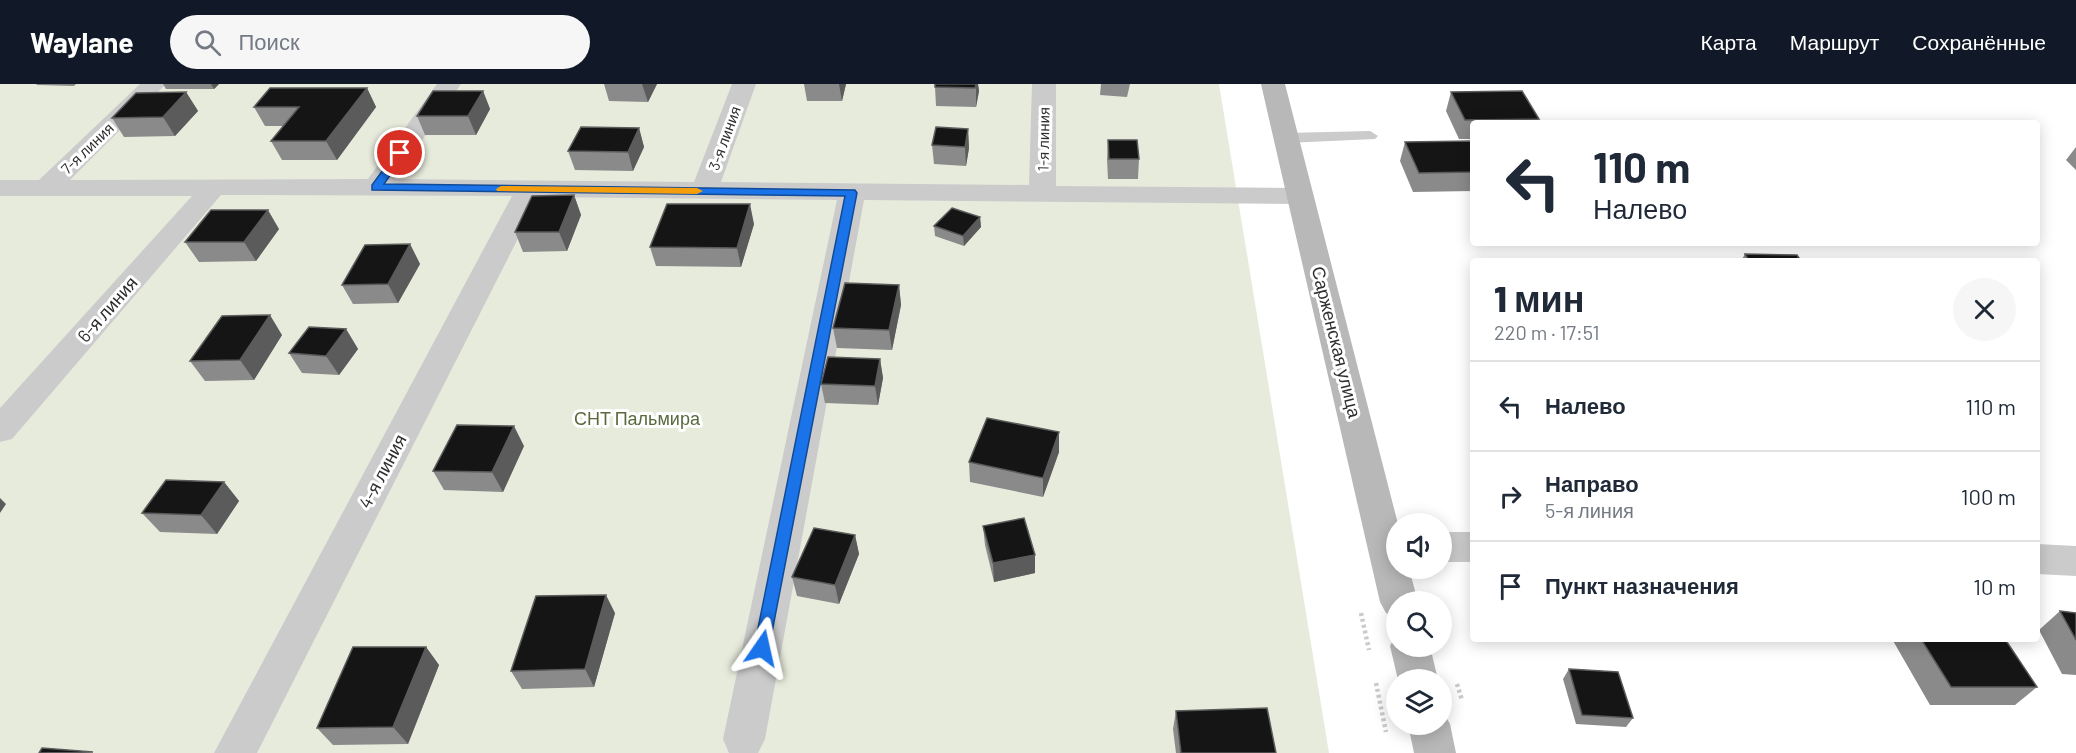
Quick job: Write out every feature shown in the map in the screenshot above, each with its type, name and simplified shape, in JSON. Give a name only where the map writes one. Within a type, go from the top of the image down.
[{"type":"main road","name":"Сарженская улица","points":[[1273,84],[1299,196],[1386,528]]},
{"type":"main road","points":[[1435,753],[1440,735]]},
{"type":"street","name":"7-я линия","points":[[46,188],[154,84]]},
{"type":"street","points":[[376,187],[449,84]]},
{"type":"street","name":"3-я линия","points":[[704,191],[744,84]]},
{"type":"street","name":"1-я линия","points":[[1042,194],[1044,84]]},
{"type":"street","name":"6-я линия","points":[[0,430],[214,187]]},
{"type":"street","points":[[0,188],[376,187],[1299,196]]},
{"type":"street","name":"4-я линия","points":[[235,753],[529,189]]},
{"type":"street","points":[[744,740],[852,193]]},
{"type":"street","points":[[1452,547],[1470,548]]},
{"type":"street","points":[[2040,559],[2076,561]]},
{"type":"lane","points":[[1286,138],[1370,136]]},
{"type":"path","points":[[1452,694],[1456,678]]},
{"type":"green space","name":"СНТ Пальмира","points":[[0,84],[1219,84],[1329,753],[0,753]]},
{"type":"building","points":[[935,84],[976,84],[975,88],[935,87]]},
{"type":"building","points":[[270,88],[367,88],[326,141],[271,141],[299,107],[254,107]]},
{"type":"building","points":[[433,91],[483,91],[468,116],[417,116]]},
{"type":"building","points":[[1522,91],[1539,119],[1465,120],[1451,92]]},
{"type":"building","points":[[186,92],[163,117],[112,118],[136,93]]},
{"type":"building","points":[[581,127],[639,128],[628,152],[568,151]]},
{"type":"building","points":[[936,127],[968,129],[965,147],[932,145]]},
{"type":"building","points":[[1108,140],[1137,140],[1139,159],[1109,159]]},
{"type":"building","points":[[1470,141],[1470,172],[1419,173],[1405,142]]},
{"type":"building","points":[[574,195],[559,232],[515,232],[532,196]]},
{"type":"building","points":[[667,204],[750,204],[737,248],[650,247]]},
{"type":"building","points":[[952,208],[980,217],[963,236],[934,226]]},
{"type":"building","points":[[211,210],[268,210],[244,242],[185,242]]},
{"type":"building","points":[[410,244],[388,284],[342,285],[365,245]]},
{"type":"building","points":[[1745,254],[1797,255],[1799,258],[1747,258]]},
{"type":"building","points":[[845,283],[899,285],[889,330],[833,328]]},
{"type":"building","points":[[270,315],[240,360],[190,361],[222,316]]},
{"type":"building","points":[[309,327],[346,329],[326,356],[289,353]]},
{"type":"building","points":[[828,357],[880,359],[875,386],[821,384]]},
{"type":"building","points":[[987,418],[1059,432],[1043,478],[969,462]]},
{"type":"building","points":[[457,425],[514,426],[492,472],[433,471]]},
{"type":"building","points":[[166,480],[224,482],[201,515],[142,513]]},
{"type":"building","points":[[1024,518],[1035,555],[993,563],[983,526]]},
{"type":"building","points":[[814,528],[855,535],[835,585],[792,577]]},
{"type":"building","points":[[606,595],[585,669],[511,671],[536,596]]},
{"type":"building","points":[[2060,611],[2076,613],[2076,640]]},
{"type":"building","points":[[1923,642],[2007,642],[2037,687],[1951,687]]},
{"type":"building","points":[[353,647],[426,647],[393,727],[317,728]]},
{"type":"building","points":[[1569,669],[1618,672],[1633,718],[1582,715]]},
{"type":"building","points":[[1267,708],[1276,753],[1181,753],[1176,711]]},
{"type":"building","points":[[42,748],[93,752],[39,753]]},
{"type":"slow traffic","points":[[501,189],[697,191]]},
{"type":"route","points":[[400,153],[376,187],[852,193],[762,648]]}]
